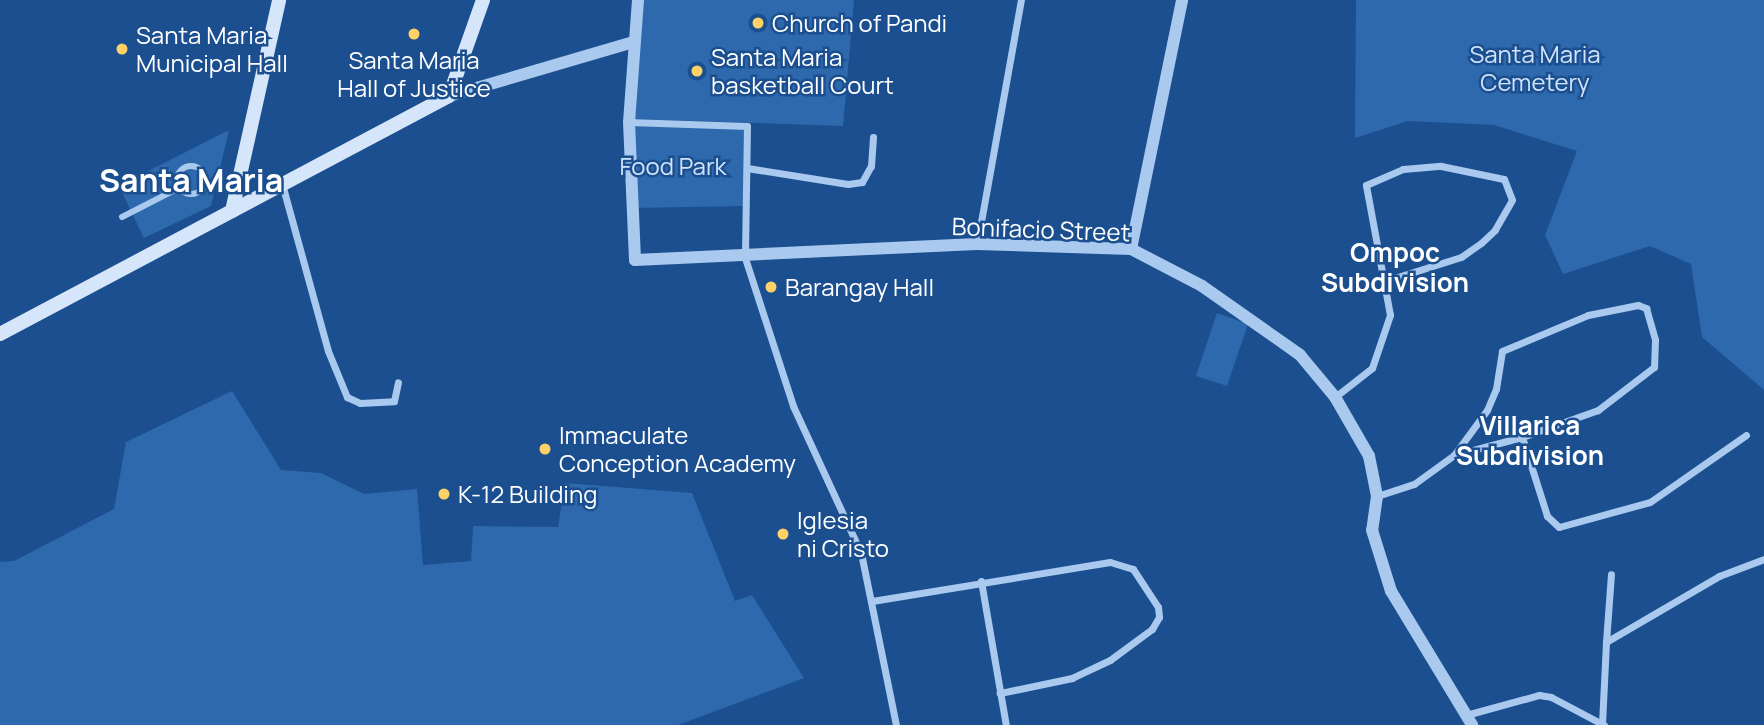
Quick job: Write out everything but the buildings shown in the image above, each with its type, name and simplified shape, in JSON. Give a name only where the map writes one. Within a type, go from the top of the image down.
[{"type":"main road","points":[[232,211],[279,0]]},
{"type":"main road","points":[[0,334],[449,96],[483,0]]},
{"type":"street","points":[[638,0],[629,122],[747,126],[746,258],[793,406],[854,534],[872,601],[896,725]]},
{"type":"street","points":[[976,244],[1021,0]]},
{"type":"street","points":[[1131,248],[1182,0]]},
{"type":"street","points":[[449,96],[634,42]]},
{"type":"street","name":"Bonifacio Street","points":[[629,122],[632,252],[641,263],[976,244],[1131,248],[1202,286],[1300,355],[1335,397],[1369,456],[1377,496],[1372,530],[1391,591],[1469,720]]},
{"type":"street","points":[[747,168],[848,184],[862,182],[871,166],[873,137]]},
{"type":"street","points":[[192,166],[202,172],[205,183],[198,192],[188,193],[179,188],[177,178],[183,169],[192,166]]},
{"type":"street","points":[[1335,397],[1372,368],[1385,341],[1390,315],[1366,194],[1371,179],[1403,169],[1441,166],[1504,179],[1511,200],[1494,230],[1481,243],[1461,257],[1385,281]]},
{"type":"street","points":[[282,184],[328,351],[347,397],[360,404],[394,401],[398,382]]},
{"type":"street","points":[[122,217],[179,188]]},
{"type":"street","points":[[1377,496],[1414,484],[1454,455],[1492,400],[1502,351],[1588,315],[1638,305],[1646,308],[1655,340],[1654,367],[1598,410],[1522,437],[1454,455]]},
{"type":"street","points":[[1522,437],[1547,516],[1559,527],[1650,502],[1746,435]]},
{"type":"street","points":[[1606,642],[1719,576],[1764,559]]},
{"type":"street","points":[[872,601],[981,581],[1110,562],[1133,569],[1148,590],[1159,617],[1152,629],[1110,660],[1072,678],[1000,693]]},
{"type":"street","points":[[1469,720],[1539,695],[1552,697],[1603,724],[1611,574]]},
{"type":"street","points":[[981,581],[1006,725]]},
{"type":"green space","points":[[641,0],[854,0],[843,126],[633,119]]},
{"type":"green space","name":"Santa Maria Cemetery","points":[[1356,0],[1764,0],[1764,390],[1702,337],[1691,264],[1650,246],[1563,274],[1545,235],[1577,151],[1494,125],[1408,121],[1355,138]]},
{"type":"green space","name":"Food Park","points":[[633,126],[744,126],[746,206],[631,208]]},
{"type":"green space","points":[[229,130],[211,206],[144,238],[119,186]]},
{"type":"green space","points":[[1217,313],[1248,324],[1227,386],[1196,376]]},
{"type":"green space","points":[[232,391],[281,470],[321,473],[364,494],[417,489],[423,565],[471,561],[473,526],[558,527],[565,483],[692,493],[735,601],[752,595],[804,678],[678,725],[0,725],[0,562],[14,561],[114,509],[126,442]]},
{"type":"place","name":"Church of Pandi","points":[[758,23]]},
{"type":"place","name":"Santa Maria Hall of Justice","points":[[414,34]]},
{"type":"place","name":"Santa Maria Municipal Hall","points":[[122,49]]},
{"type":"place","name":"Santa Maria basketball Court","points":[[697,71]]},
{"type":"place","name":"Barangay Hall","points":[[771,287]]},
{"type":"place","name":"Immaculate Conception Academy","points":[[545,449]]},
{"type":"place","name":"K-12 Building","points":[[444,494]]},
{"type":"place","name":"Iglesia ni Cristo","points":[[783,534]]},
{"type":"district","name":"Santa Maria","points":[[191,180]]},
{"type":"district","name":"Ompoc Subdivision","points":[[1395,268]]},
{"type":"district","name":"Villarica Subdivision","points":[[1530,441]]}]
